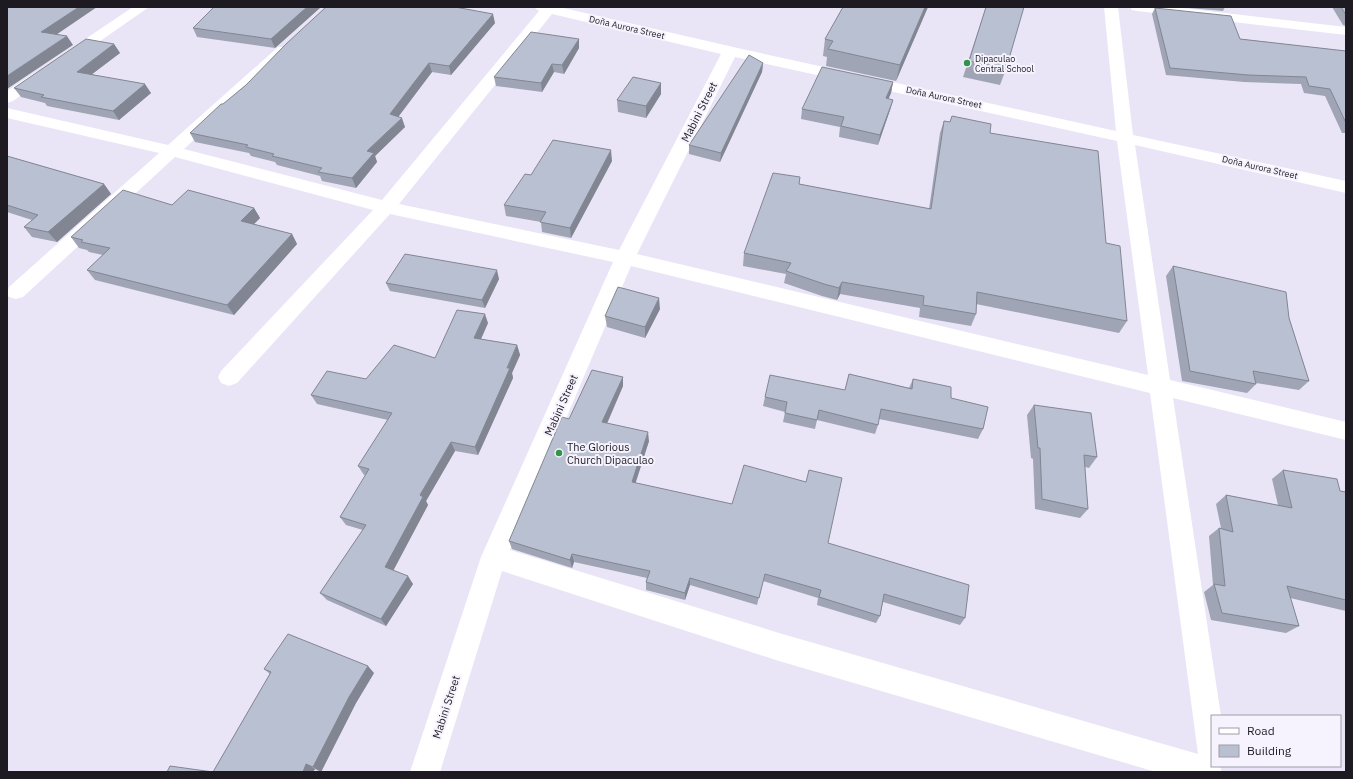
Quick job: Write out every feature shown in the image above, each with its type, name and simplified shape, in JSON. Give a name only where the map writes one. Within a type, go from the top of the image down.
[{"type":"street","points":[[7,98],[142,7]]},
{"type":"street","points":[[1111,7],[1125,136],[1211,745]]},
{"type":"street","points":[[1137,7],[1346,31]]},
{"type":"street","points":[[229,377],[386,207],[545,8]]},
{"type":"street","name":"Doña Aurora Street","points":[[545,8],[730,51],[1125,136],[1346,187]]},
{"type":"street","points":[[16,292],[296,39]]},
{"type":"street","name":"Mabini Street","points":[[425,772],[494,558],[625,258],[730,51]]},
{"type":"street","points":[[7,113],[171,151],[386,207],[625,258],[1160,388],[1346,431]]},
{"type":"street","points":[[494,558],[779,647],[1206,772]]},
{"type":"building","points":[[7,7],[79,7],[41,32],[67,36],[7,76]]},
{"type":"building","points":[[214,7],[307,7],[271,39],[193,28]]},
{"type":"building","points":[[326,7],[455,7],[493,14],[449,66],[429,63],[390,114],[402,118],[367,151],[374,153],[352,178],[318,172],[322,168],[272,156],[274,154],[246,147],[248,145],[190,133],[221,104],[223,104],[246,85],[286,44]]},
{"type":"building","points":[[843,7],[925,7],[900,65],[828,49],[833,41],[825,39]]},
{"type":"building","points":[[986,7],[1024,7],[1006,69],[969,61]]},
{"type":"building","points":[[1341,7],[1346,7],[1346,15]]},
{"type":"building","points":[[1155,8],[1231,16],[1240,39],[1346,51],[1346,123],[1330,89],[1309,86],[1306,77],[1248,75],[1170,68]]},
{"type":"building","points":[[531,32],[579,39],[562,65],[552,64],[541,83],[494,77]]},
{"type":"building","points":[[86,39],[114,44],[77,72],[145,84],[113,111],[41,97],[44,95],[14,88]]},
{"type":"building","points":[[749,55],[763,63],[721,153],[689,145]]},
{"type":"building","points":[[822,67],[893,82],[886,98],[893,100],[880,135],[841,126],[844,117],[802,109]]},
{"type":"building","points":[[633,77],[661,83],[646,106],[617,100]]},
{"type":"building","points":[[952,116],[991,124],[990,133],[1098,151],[1106,243],[1120,246],[1127,321],[977,292],[976,314],[923,305],[924,296],[842,282],[839,288],[786,271],[791,263],[744,253],[773,173],[800,177],[799,184],[931,209],[944,121],[950,122]]},
{"type":"building","points":[[553,140],[611,150],[570,228],[540,222],[546,212],[504,205],[525,174],[531,175]]},
{"type":"building","points":[[7,156],[104,184],[48,232],[24,227],[38,215],[7,205]]},
{"type":"building","points":[[123,190],[172,205],[188,190],[254,208],[241,221],[292,234],[227,305],[87,270],[110,248],[81,242],[83,240],[71,237]]},
{"type":"building","points":[[405,254],[497,270],[482,300],[386,283]]},
{"type":"building","points":[[1173,266],[1286,292],[1289,318],[1309,381],[1253,371],[1256,384],[1190,371]]},
{"type":"building","points":[[618,287],[659,298],[645,327],[605,316]]},
{"type":"building","points":[[457,310],[485,314],[474,338],[517,345],[507,368],[510,368],[475,447],[451,442],[420,495],[423,497],[385,567],[408,576],[381,619],[320,593],[366,525],[340,517],[369,469],[358,466],[392,413],[311,395],[327,371],[366,379],[394,345],[435,358]]},
{"type":"building","points":[[592,370],[623,377],[602,422],[648,432],[632,482],[732,504],[744,465],[806,482],[809,470],[842,478],[828,543],[969,585],[965,618],[884,594],[880,616],[819,597],[821,590],[765,574],[759,598],[690,578],[685,593],[646,582],[650,571],[572,554],[570,560],[509,541],[562,417],[569,419]]},
{"type":"building","points":[[849,374],[912,389],[913,379],[951,387],[951,398],[988,407],[983,429],[881,409],[878,425],[819,410],[817,420],[785,413],[787,402],[765,397],[770,375],[845,390]]},
{"type":"building","points":[[1034,405],[1091,413],[1097,457],[1084,455],[1088,509],[1042,499],[1040,448],[1038,448]]},
{"type":"building","points":[[1283,470],[1337,479],[1340,491],[1346,492],[1346,600],[1287,586],[1299,626],[1222,613],[1214,584],[1225,586],[1219,528],[1233,532],[1226,495],[1292,508]]},
{"type":"building","points":[[288,634],[368,666],[349,697],[313,767],[306,764],[303,772],[213,772],[271,672],[264,669]]},
{"type":"building","points":[[170,766],[213,772],[167,772]]},
{"type":"place","name":"Dipaculao Central School","points":[[967,63]]},
{"type":"place","name":"The Glorious Church Dipaculao","points":[[559,453]]}]
